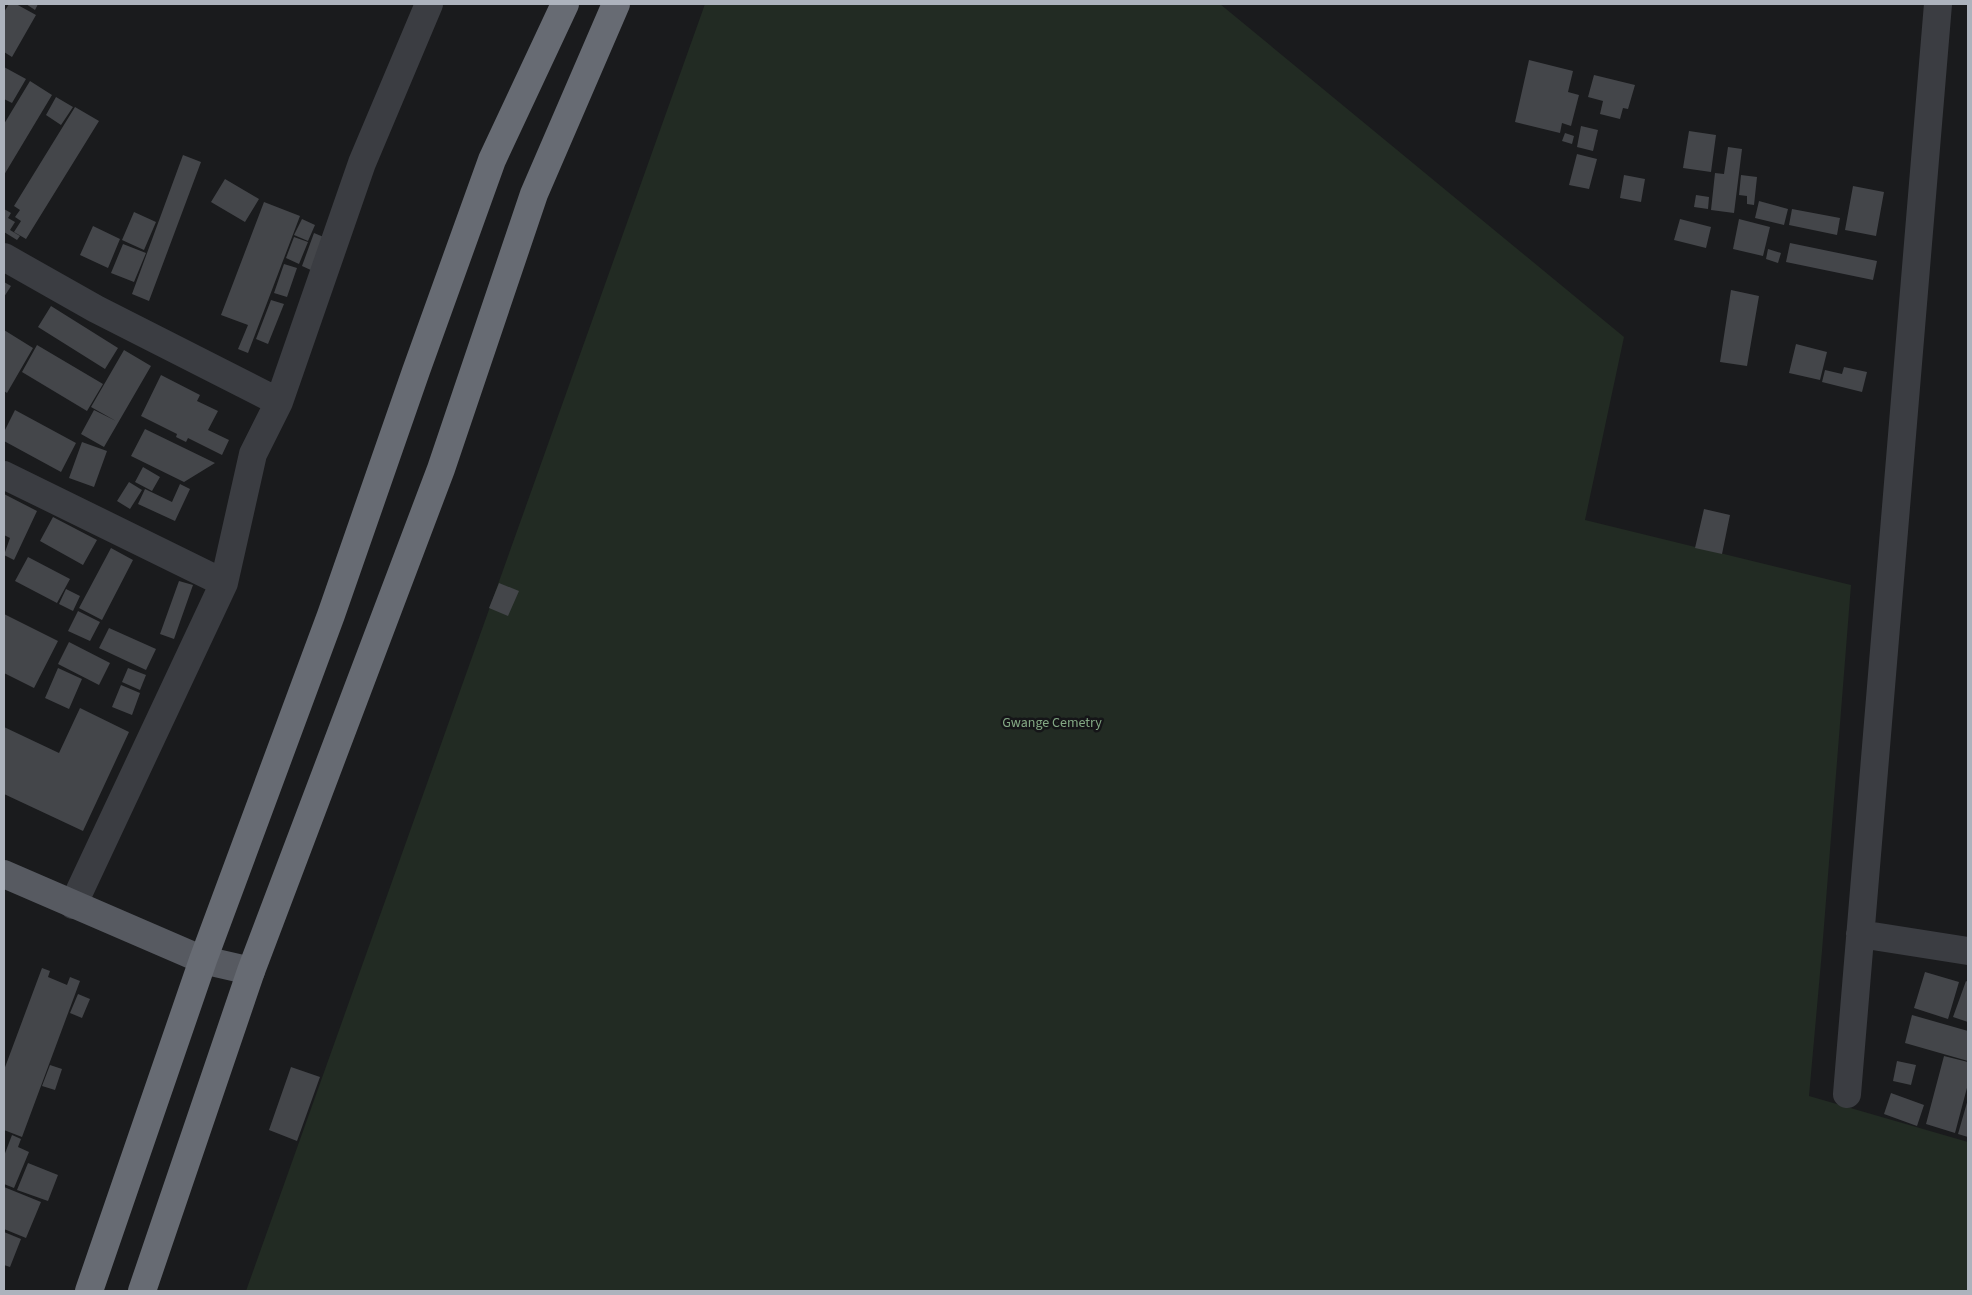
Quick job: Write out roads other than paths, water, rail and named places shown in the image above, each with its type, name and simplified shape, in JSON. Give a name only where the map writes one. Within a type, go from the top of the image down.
[{"type":"highway","points":[[89,1291],[203,960],[324,634],[492,160],[565,4]]},
{"type":"highway","points":[[142,1291],[251,971],[441,468],[534,194],[616,4]]},
{"type":"main road","points":[[4,874],[203,960],[251,971]]},
{"type":"street","points":[[73,904],[224,583],[253,454],[279,402],[362,163],[429,4]]},
{"type":"street","points":[[1847,1094],[1938,4]]},
{"type":"street","points":[[4,257],[96,309],[279,402]]},
{"type":"street","points":[[4,475],[224,583]]},
{"type":"street","points":[[1860,934],[1968,951]]},
{"type":"park label","name":"Gwange Cemetry","points":[[1052,722]]}]
